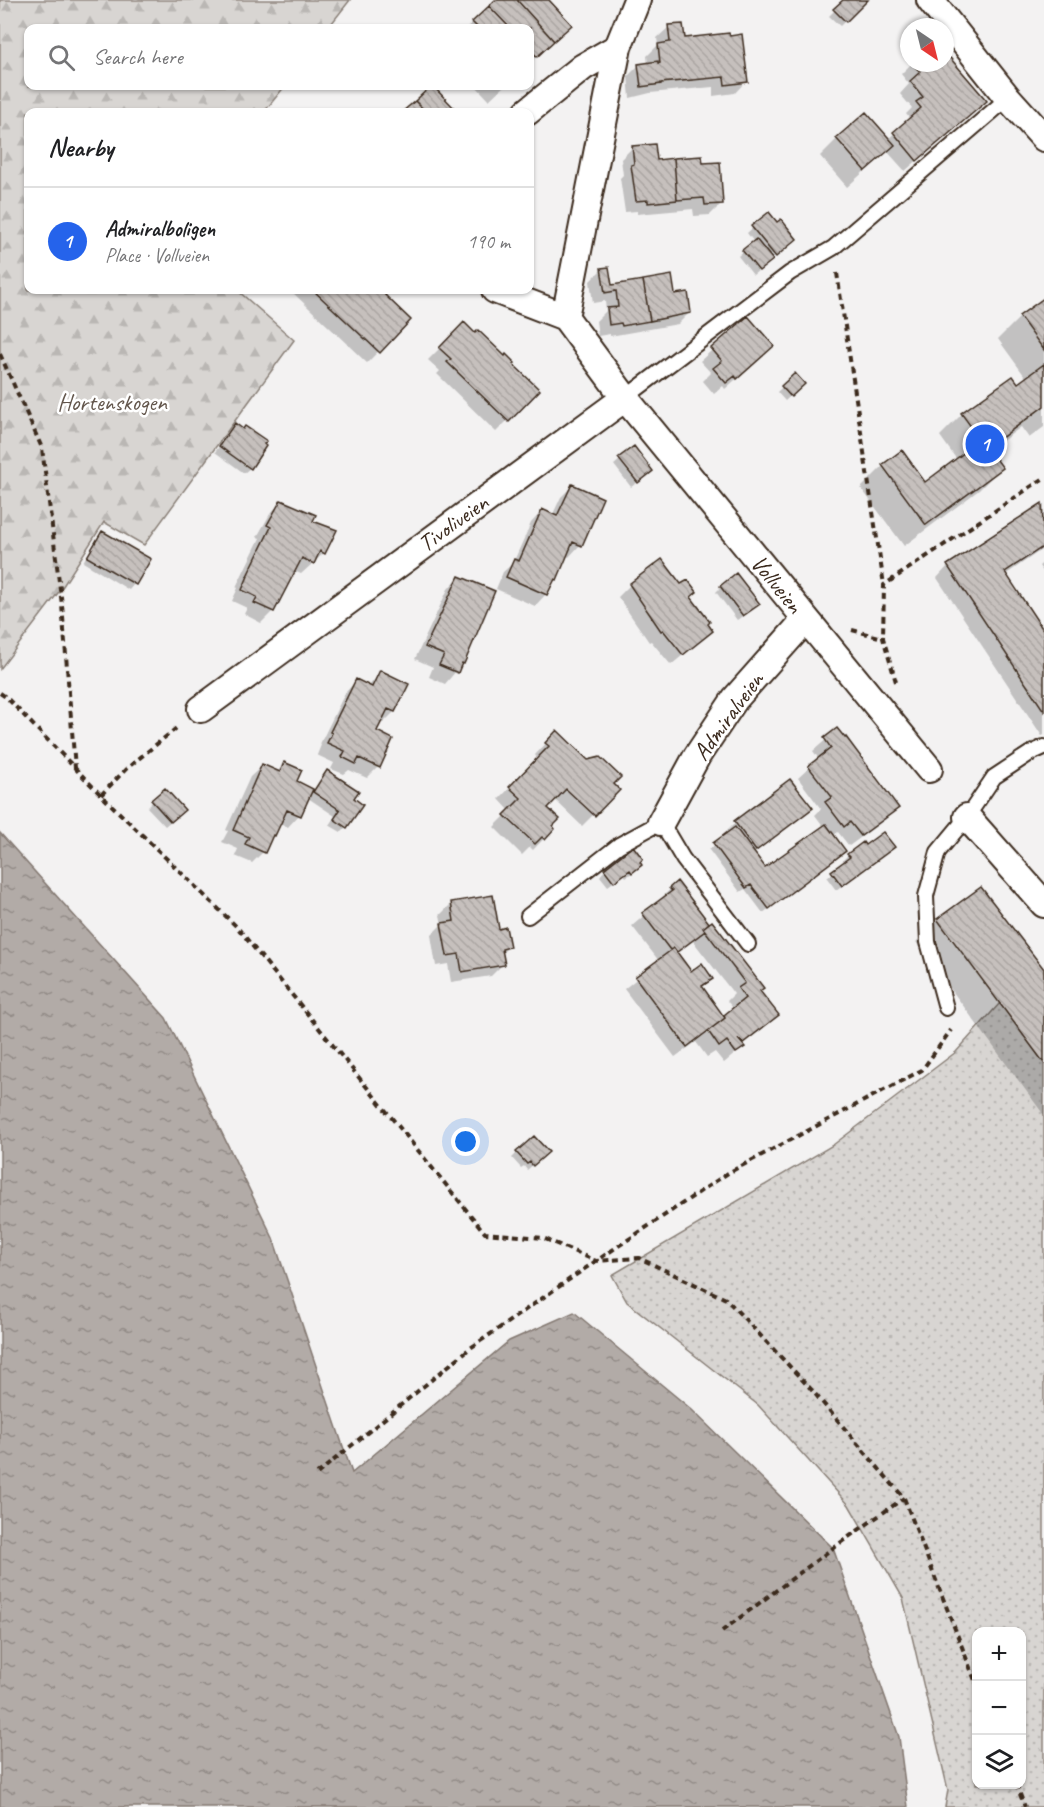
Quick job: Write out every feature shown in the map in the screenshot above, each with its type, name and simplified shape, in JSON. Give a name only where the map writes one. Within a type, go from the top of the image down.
[{"type":"street","points":[[565,317],[618,47],[637,0]]},
{"type":"street","points":[[930,0],[1008,98],[1044,138]]},
{"type":"street","points":[[532,108],[583,67],[618,47]]},
{"type":"street","points":[[505,294],[565,317],[625,398]]},
{"type":"street","name":"Vollveien","points":[[625,398],[929,769]]},
{"type":"street","name":"Tivoliveien","points":[[201,708],[625,398]]},
{"type":"street","name":"Admiralveien","points":[[661,822],[697,756],[735,699],[806,619]]},
{"type":"street","points":[[967,817],[1044,904]]},
{"type":"lane","points":[[625,398],[790,273],[833,248],[1008,98]]},
{"type":"lane","points":[[946,1008],[928,942],[926,896],[938,852],[967,817],[994,777],[1044,747]]},
{"type":"lane","points":[[528,916],[620,845],[661,822],[683,859],[748,944]]},
{"type":"path","points":[[833,248],[884,585],[884,638]]},
{"type":"path","points":[[0,354],[42,448],[63,605],[75,769]]},
{"type":"path","points":[[884,585],[1044,478]]},
{"type":"path","points":[[0,693],[237,927],[485,1233],[543,1238],[596,1261],[639,1258],[726,1299],[810,1388],[904,1498],[975,1681]]},
{"type":"path","points":[[101,795],[126,769],[201,708]]},
{"type":"path","points":[[316,1474],[469,1348],[728,1173],[922,1070],[952,1028],[946,1008]]},
{"type":"path","points":[[722,1631],[832,1548],[904,1498]]},
{"type":"path","points":[[1018,1789],[1025,1807]]},
{"type":"green space","name":"Hortenskogen","points":[[0,0],[350,0],[331,24],[24,24],[24,90],[282,90],[267,108],[24,108],[24,294],[242,294],[294,340],[144,545],[104,522],[61,589],[0,669]]},
{"type":"green space","points":[[1000,1003],[1044,1063],[1044,1807],[945,1807],[948,1790],[903,1598],[849,1505],[758,1405],[627,1302],[612,1275],[833,1145],[956,1052]]},
{"type":"water","points":[[0,833],[166,1018],[273,1238],[352,1473],[509,1341],[574,1312],[691,1409],[833,1548],[899,1737],[908,1807],[0,1807]]},
{"type":"building","points":[[495,0],[517,0],[554,41],[537,57],[534,54],[534,24],[506,24],[489,6]]},
{"type":"building","points":[[517,0],[549,0],[572,25],[554,41]]},
{"type":"building","points":[[843,0],[868,0],[846,22],[833,9]]},
{"type":"building","points":[[489,6],[506,24],[474,24],[472,22]]},
{"type":"building","points":[[683,24],[685,38],[729,33],[730,36],[742,34],[748,82],[725,85],[724,77],[641,87],[638,64],[658,61],[660,63],[658,44],[670,42],[668,25]]},
{"type":"building","points":[[954,62],[987,101],[917,161],[893,132],[921,108],[916,102],[923,97],[910,81],[920,72],[954,72]]},
{"type":"building","points":[[427,90],[437,90],[454,108],[422,108],[415,101]]},
{"type":"building","points":[[415,101],[422,108],[407,108]]},
{"type":"building","points":[[866,112],[895,145],[865,171],[836,138]]},
{"type":"building","points":[[655,144],[657,160],[674,158],[677,200],[648,203],[648,200],[636,201],[631,165],[634,164],[632,146]]},
{"type":"building","points":[[702,156],[703,163],[720,162],[723,204],[705,205],[704,198],[677,200],[674,158]]},
{"type":"building","points":[[769,212],[777,222],[781,219],[797,239],[776,257],[751,226]]},
{"type":"building","points":[[756,239],[773,260],[759,271],[742,250]]},
{"type":"building","points":[[609,267],[612,285],[643,280],[650,321],[622,326],[621,323],[609,325],[607,308],[618,307],[616,291],[605,293],[601,268]]},
{"type":"building","points":[[672,275],[675,294],[688,292],[691,313],[650,321],[643,280]]},
{"type":"building","points":[[317,294],[386,294],[411,320],[380,353]]},
{"type":"building","points":[[1044,298],[1044,350],[1019,316]]},
{"type":"building","points":[[748,316],[774,346],[737,379],[735,376],[726,383],[713,368],[722,361],[711,348]]},
{"type":"building","points":[[464,322],[475,333],[478,330],[505,356],[506,354],[540,390],[509,422],[447,362],[451,359],[439,348]]},
{"type":"building","points":[[1044,364],[1044,406],[988,448],[1003,468],[926,525],[882,465],[902,450],[925,482],[981,440],[961,413],[1013,376],[1018,383]]},
{"type":"building","points":[[795,373],[805,384],[791,397],[781,386]]},
{"type":"building","points":[[235,423],[243,429],[245,426],[267,441],[251,469],[219,446]]},
{"type":"building","points":[[634,446],[653,471],[638,483],[618,458]]},
{"type":"building","points":[[572,484],[603,498],[582,546],[573,542],[557,580],[555,579],[547,595],[506,577],[514,559],[519,561],[542,509],[557,516]]},
{"type":"building","points":[[281,500],[316,515],[313,521],[337,530],[325,554],[320,551],[314,564],[302,558],[274,612],[254,603],[257,597],[242,590],[271,527],[267,525]]},
{"type":"building","points":[[1042,503],[1044,546],[1005,572],[1044,631],[1044,711],[947,565]]},
{"type":"building","points":[[102,531],[151,559],[136,585],[87,557]]},
{"type":"building","points":[[662,559],[681,584],[688,580],[697,592],[691,597],[710,622],[708,624],[713,631],[683,655],[663,630],[661,631],[629,584]]},
{"type":"building","points":[[736,573],[760,604],[743,616],[720,586]]},
{"type":"building","points":[[459,576],[495,591],[458,673],[439,665],[444,655],[425,647]]},
{"type":"building","points":[[380,670],[409,684],[395,712],[388,709],[377,731],[393,739],[380,768],[359,758],[356,764],[342,757],[345,751],[327,743],[332,733],[330,732],[356,679],[372,687]]},
{"type":"building","points":[[837,728],[899,808],[861,836],[850,822],[844,827],[825,802],[832,797],[808,766],[831,748],[824,738]]},
{"type":"building","points":[[557,730],[588,760],[600,757],[621,777],[614,784],[620,790],[595,816],[566,789],[548,808],[560,819],[553,826],[555,829],[545,840],[542,837],[535,844],[504,815],[521,798],[509,787],[549,746],[545,743]]},
{"type":"building","points":[[284,762],[302,770],[297,781],[313,789],[301,816],[287,810],[265,853],[245,844],[249,837],[233,830],[262,764],[280,772]]},
{"type":"building","points":[[327,770],[359,791],[354,798],[363,805],[347,828],[334,819],[340,810],[313,792]]},
{"type":"building","points":[[790,779],[813,808],[756,851],[734,821]]},
{"type":"building","points":[[165,788],[185,810],[171,822],[151,800]]},
{"type":"building","points":[[826,824],[846,851],[769,909],[751,885],[746,888],[713,843],[735,827],[765,867]]},
{"type":"building","points":[[883,832],[895,847],[842,886],[831,871],[850,857],[847,854],[863,842],[865,845]]},
{"type":"building","points":[[633,846],[643,859],[640,862],[642,865],[632,873],[630,870],[614,882],[604,869]]},
{"type":"building","points":[[677,881],[709,923],[703,928],[705,931],[677,952],[674,948],[670,950],[642,913],[672,891],[669,888]]},
{"type":"building","points":[[981,887],[1044,969],[1044,1063],[937,919]]},
{"type":"building","points":[[493,895],[499,929],[506,927],[510,947],[502,949],[505,965],[462,972],[459,954],[447,956],[441,923],[454,921],[451,902]]},
{"type":"building","points":[[712,921],[764,988],[760,991],[779,1015],[743,1043],[738,1039],[745,1047],[736,1053],[727,1041],[719,1047],[708,1031],[745,998],[738,988],[745,983],[703,928]]},
{"type":"building","points":[[674,948],[691,971],[702,963],[713,979],[702,986],[725,1018],[687,1047],[635,977]]},
{"type":"building","points":[[534,1136],[549,1152],[533,1166],[530,1162],[527,1164],[516,1152]]},
{"type":"place","name":"Admiralboligen","points":[[985,444]]}]
